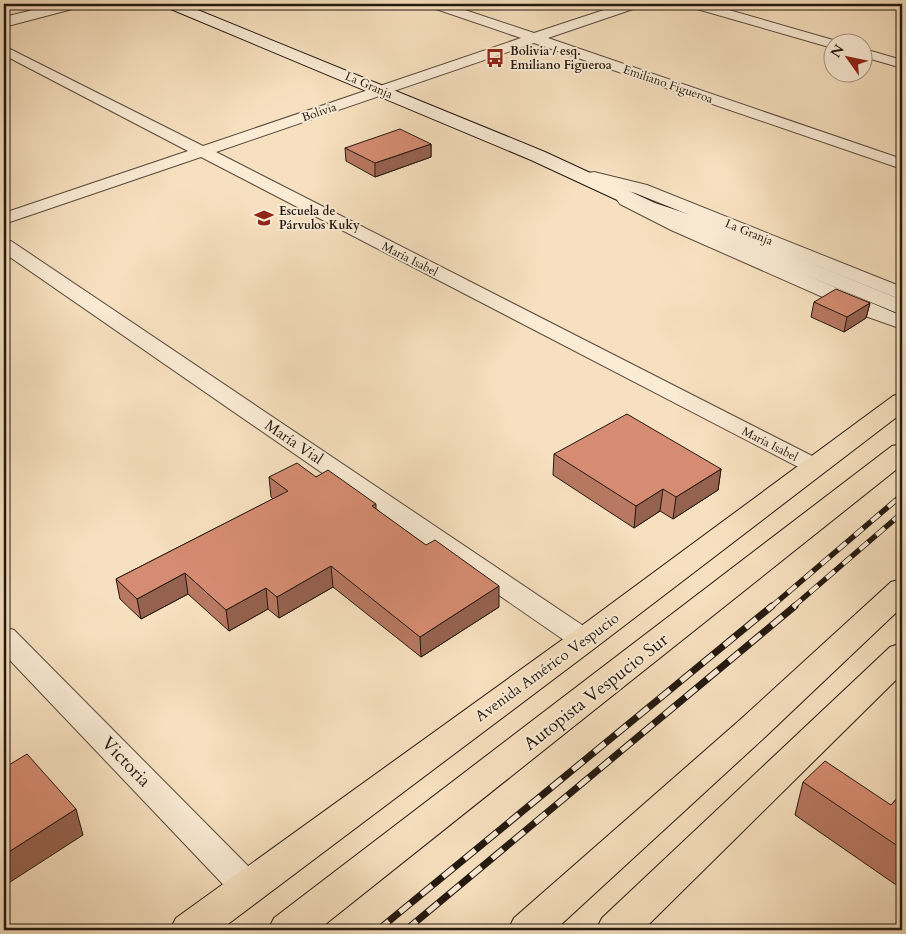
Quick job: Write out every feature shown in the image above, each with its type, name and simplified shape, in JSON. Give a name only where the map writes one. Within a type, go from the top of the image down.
[{"type":"main road","points":[[4,22],[76,4]]},
{"type":"main road","name":"La Granja","points":[[171,4],[567,168],[671,208],[708,228]]},
{"type":"main road","name":"La Granja","points":[[567,168],[609,190],[648,207],[708,228],[902,308]]},
{"type":"main road","name":"Avenida Américo Vespucio","points":[[190,930],[584,640],[902,401]]},
{"type":"main road","name":"Autopista Vespucio Sur","points":[[288,930],[902,452]]},
{"type":"main road","points":[[528,930],[727,752],[902,589]]},
{"type":"main road","points":[[616,930],[902,656]]},
{"type":"street","name":"Emiliano Figueroa","points":[[435,4],[902,164]]},
{"type":"street","name":"Bolivia","points":[[4,218],[634,4]]},
{"type":"street","points":[[695,4],[824,41]]},
{"type":"street","name":"María Isabel","points":[[4,50],[816,467]]},
{"type":"street","points":[[874,56],[902,64]]},
{"type":"street","name":"La Granja","points":[[594,177],[641,188],[902,294]]},
{"type":"street","name":"La Granja","points":[[609,190],[677,226],[902,323]]},
{"type":"street","name":"María Vial","points":[[4,245],[584,640]]},
{"type":"street","name":"Victoria","points":[[4,637],[248,888]]},
{"type":"building","points":[[400,129],[431,144],[375,163],[345,148]]},
{"type":"building","points":[[836,289],[870,303],[847,317],[814,302]]},
{"type":"building","points":[[627,414],[721,469],[676,497],[663,489],[636,506],[554,454]]},
{"type":"building","points":[[297,463],[316,477],[328,470],[376,504],[372,506],[426,545],[435,540],[499,586],[420,637],[331,566],[277,597],[266,588],[226,610],[185,573],[137,599],[116,579],[288,491],[269,477]]},
{"type":"building","points":[[27,754],[76,809],[4,855],[4,768]]},
{"type":"building","points":[[825,761],[891,805],[902,793],[902,849],[803,782]]},
{"type":"railway","points":[[771,607],[902,495]]},
{"type":"railway","points":[[793,607],[902,513]]},
{"type":"railway","points":[[378,930],[772,606]]},
{"type":"railway","points":[[406,930],[795,606]]},
{"type":"place","name":"Bolivia / esq. Emiliano Figueroa","points":[[495,58]]},
{"type":"place","name":"Escuela de Párvulos Kuky","points":[[264,218]]}]
